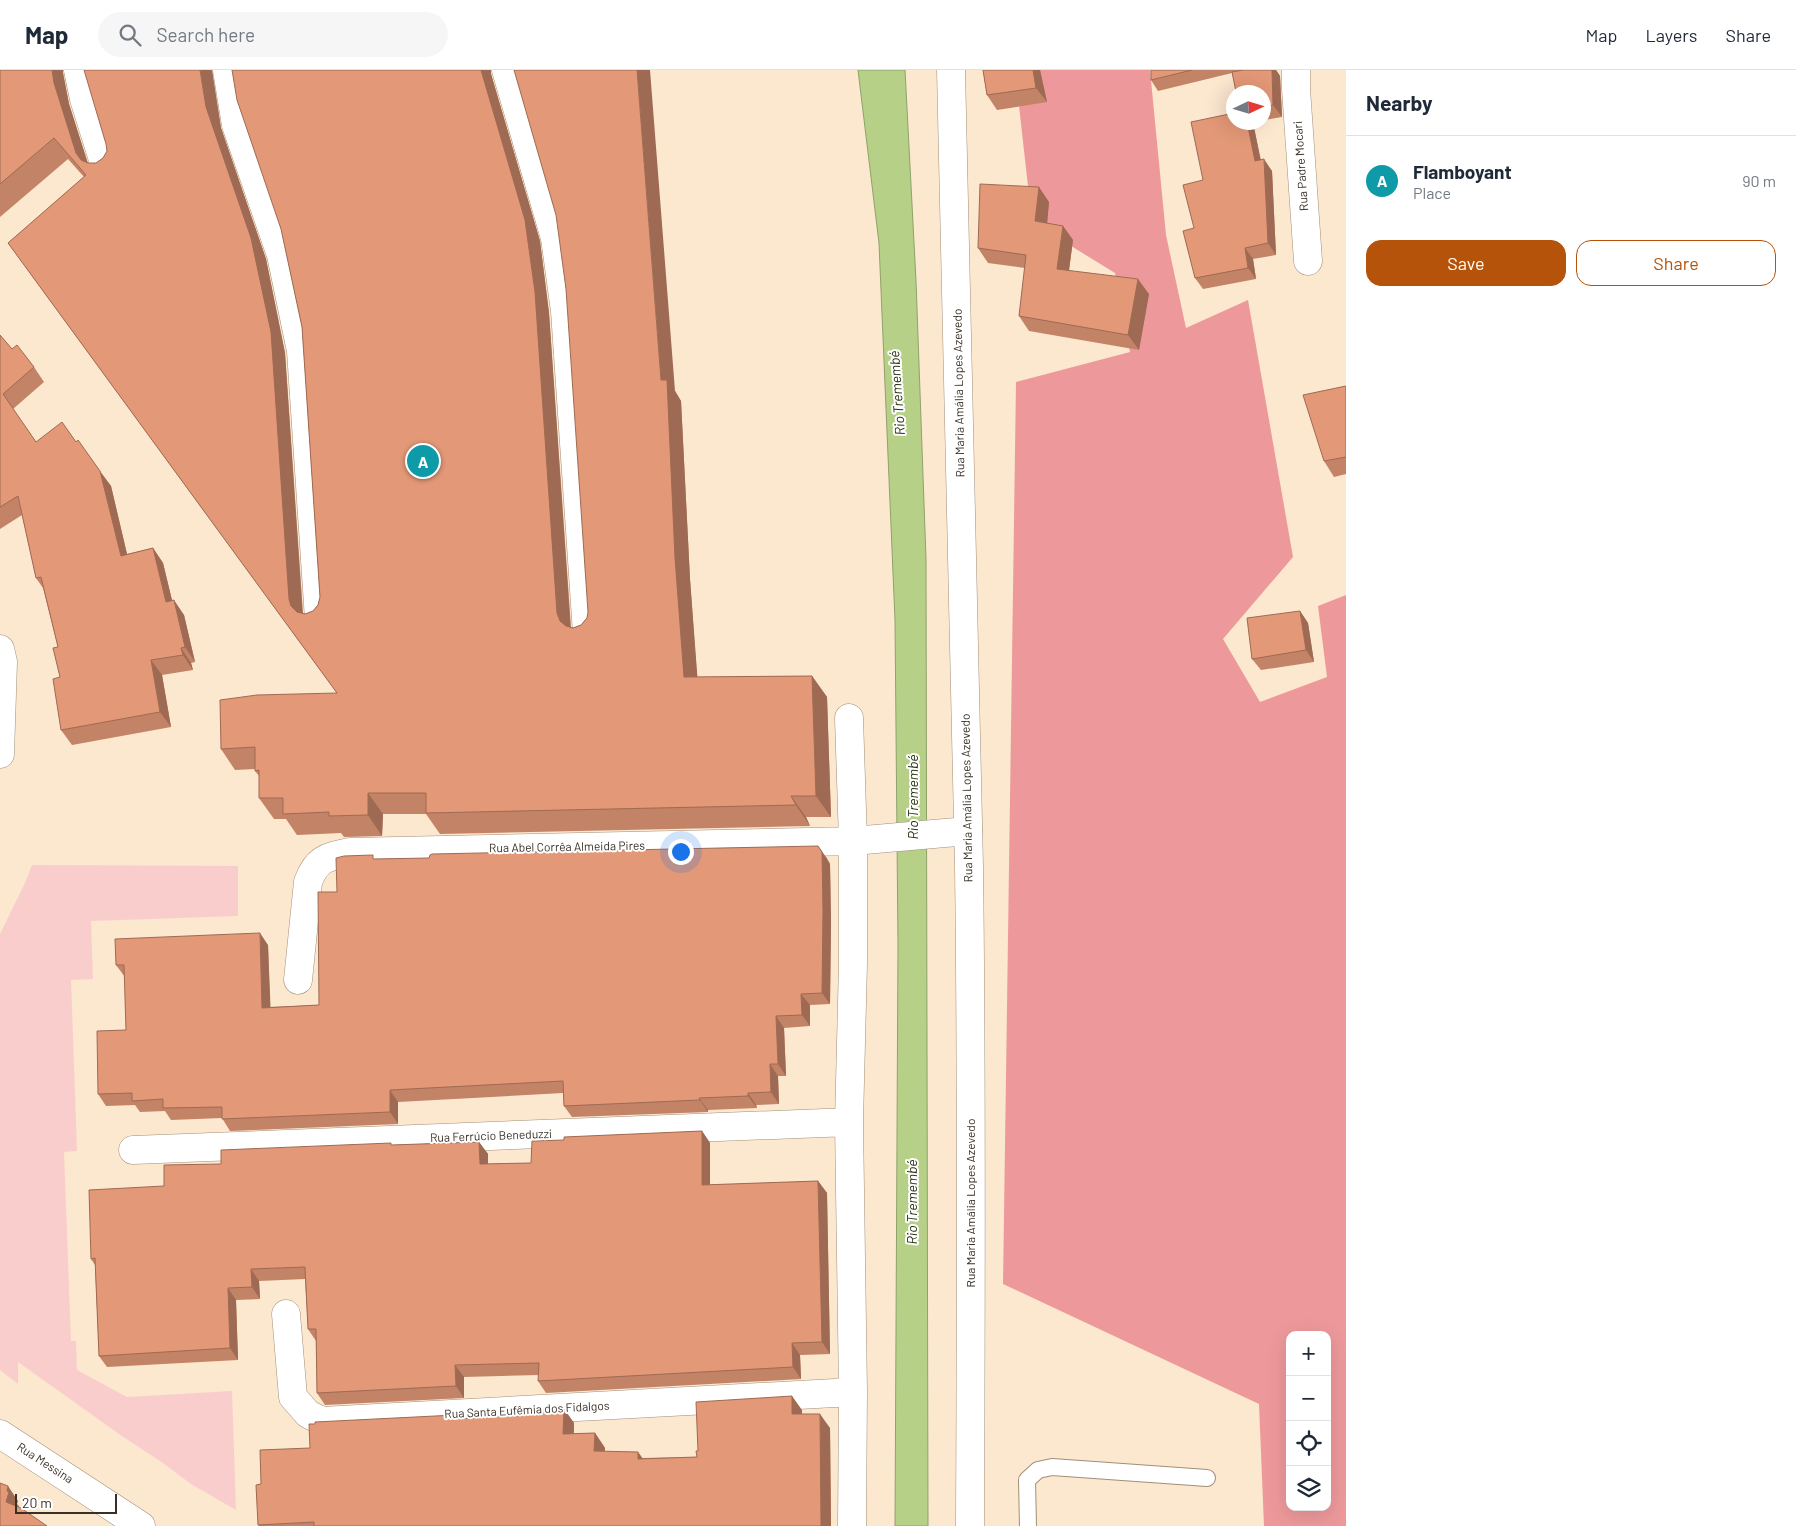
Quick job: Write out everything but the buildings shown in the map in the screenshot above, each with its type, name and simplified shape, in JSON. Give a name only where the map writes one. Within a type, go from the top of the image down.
[{"type":"street","points":[[78,70],[84,100],[106,169]]},
{"type":"street","points":[[227,70],[236,125],[281,254],[300,351],[319,619]]},
{"type":"street","points":[[506,70],[555,238],[565,311],[587,633]]},
{"type":"street","name":"Rua Maria Amália Lopes Azevedo","points":[[951,70],[968,831],[971,1224],[970,1526]]},
{"type":"street","name":"Rua Padre Mocari","points":[[1296,70],[1308,261]]},
{"type":"street","points":[[0,649],[3,662],[0,754]]},
{"type":"street","points":[[850,718],[854,841],[849,1122],[853,1392],[852,1526]]},
{"type":"street","name":"Rua Abel Corrêa Almeida Pires","points":[[298,980],[308,882],[313,868],[326,857],[350,852],[854,841],[968,831]]},
{"type":"street","name":"Rua Ferrúcio Beneduzzi","points":[[133,1150],[849,1122]]},
{"type":"street","name":"Rua Santa Eufêmia dos Fidalgos","points":[[286,1314],[293,1397],[308,1414],[322,1421],[853,1392]]},
{"type":"street","name":"Rua Messina","points":[[0,1434],[141,1526]]},
{"type":"lane","points":[[1028,1526],[1027,1480],[1038,1470],[1052,1467],[1207,1478]]},
{"type":"shaded area","points":[[1015,70],[1150,70],[1166,235],[1186,328],[1248,300],[1293,557],[1223,639],[1260,702],[1327,677],[1318,606],[1346,595],[1346,1526],[1264,1526],[1259,1404],[1003,1284],[1016,382],[1130,352],[1115,273],[1032,222]]},
{"type":"shaded area","points":[[32,865],[238,866],[238,916],[91,921],[93,979],[71,980],[77,1151],[64,1152],[71,1341],[76,1341],[77,1370],[127,1397],[232,1391],[236,1510],[191,1484],[18,1362],[18,1384],[0,1370],[0,934]]},
{"type":"water","name":"Rio Tremembé","points":[[858,70],[905,70],[916,281],[926,559],[928,1526],[895,1526],[898,945],[895,620],[879,243]]},
{"type":"place","name":"Flamboyant","points":[[423,461]]}]
